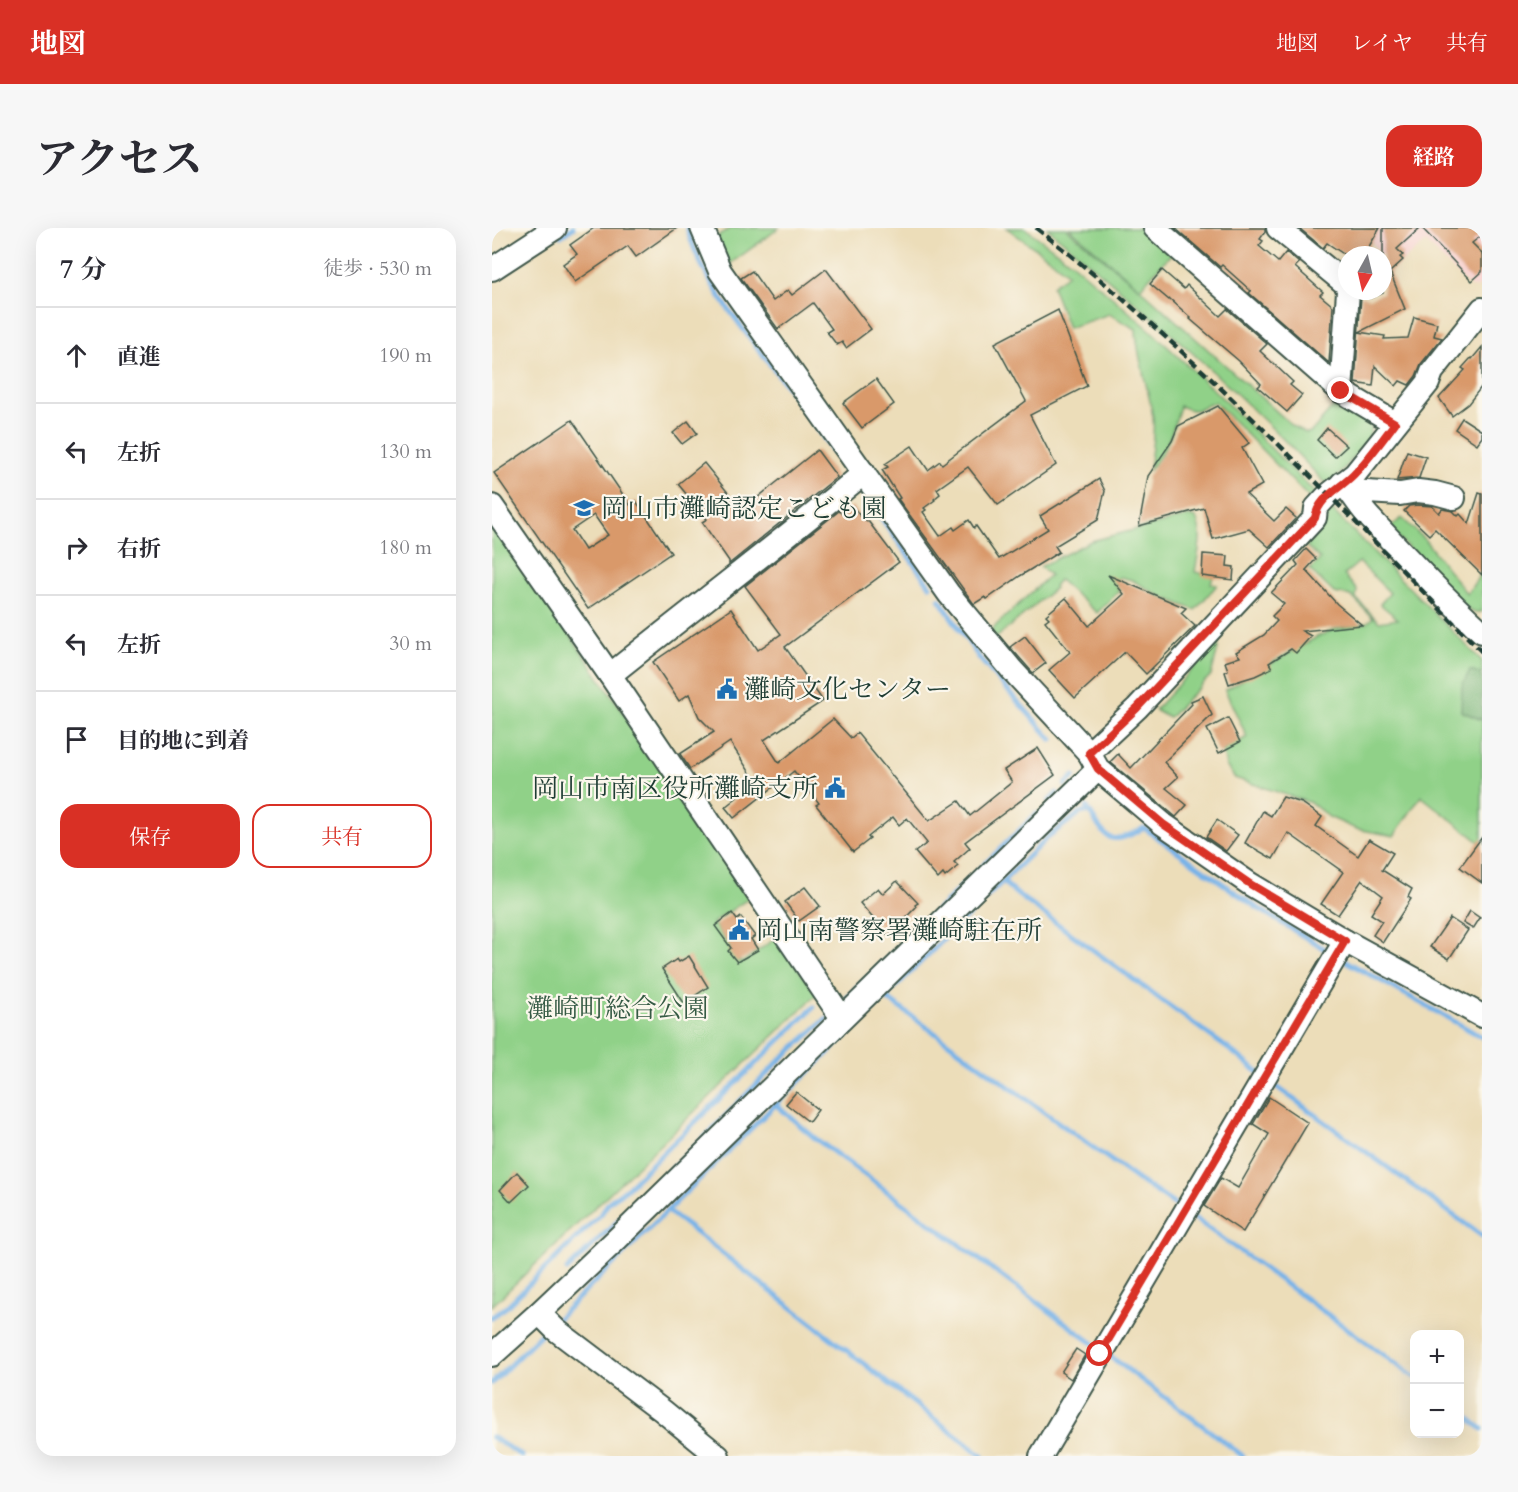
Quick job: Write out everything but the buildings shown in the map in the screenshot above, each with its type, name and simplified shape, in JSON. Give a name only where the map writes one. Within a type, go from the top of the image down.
[{"type":"street","points":[[492,269],[555,228]]},
{"type":"street","points":[[702,228],[720,271],[857,478],[1012,670],[1094,761],[1163,824],[1250,884],[1339,951],[1482,1016]]},
{"type":"street","points":[[1155,228],[1341,391],[1395,423]]},
{"type":"street","points":[[1278,228],[1338,278]]},
{"type":"street","points":[[1341,391],[1347,300]]},
{"type":"street","points":[[492,1355],[547,1320],[1094,761],[1137,708],[1315,518],[1316,508],[1346,487],[1428,383],[1432,372],[1482,309]]},
{"type":"street","points":[[610,675],[857,478]]},
{"type":"street","points":[[1346,487],[1400,494],[1418,491],[1454,498]]},
{"type":"street","points":[[1346,487],[1359,506],[1396,546],[1482,632]]},
{"type":"street","points":[[492,506],[610,675],[842,1018]]},
{"type":"street","points":[[1041,1456],[1339,951]]},
{"type":"street","points":[[547,1320],[718,1456]]},
{"type":"shaded area","points":[[1362,228],[1482,228],[1482,286],[1473,288],[1464,281],[1426,242],[1392,270],[1392,246],[1375,246]]},
{"type":"green space","points":[[731,228],[779,228],[727,266],[716,237]]},
{"type":"green space","points":[[1007,228],[1025,228],[1071,262],[1149,329],[1218,394],[1318,496],[1312,501],[1215,402],[1195,410],[1180,406],[1169,440],[1149,470],[1153,418],[1136,329],[1109,314],[1068,328],[1052,286],[1068,274]]},
{"type":"green space","points":[[1047,228],[1066,228],[1144,292],[1294,427],[1306,433],[1311,432],[1341,398],[1372,419],[1369,438],[1339,475],[1329,483],[1323,481],[1224,382]]},
{"type":"green space","points":[[1069,228],[1142,228],[1173,252],[1140,288]]},
{"type":"green space","points":[[1331,509],[1482,661],[1482,674],[1470,670],[1461,711],[1482,720],[1482,844],[1421,796],[1394,836],[1356,829],[1329,817],[1311,803],[1235,778],[1226,766],[1223,751],[1247,737],[1225,690],[1317,637],[1332,630],[1366,623],[1373,618],[1351,596],[1334,593],[1310,570],[1320,559],[1306,546],[1325,524],[1327,513]],"holes":[[[1359,562],[1390,593],[1380,604],[1398,619],[1379,622],[1356,598],[1357,590],[1344,575]]]},
{"type":"green space","points":[[1189,516],[1196,518],[1200,531],[1195,572],[1213,576],[1211,584],[1217,585],[1195,610],[1158,595],[1132,580],[1120,577],[1115,583],[1119,591],[1097,613],[1059,580],[1055,588],[996,638],[990,631],[1050,575],[1040,567],[1091,541]]},
{"type":"green space","points":[[1402,518],[1424,539],[1467,594],[1482,572],[1482,612],[1471,612],[1389,528]]},
{"type":"green space","name":"灘崎町総合公園","points":[[492,520],[749,898],[713,923],[741,963],[776,938],[817,994],[492,1306]]},
{"type":"green space","points":[[1218,641],[1211,675],[1169,718],[1155,710]]},
{"type":"green space","points":[[1470,670],[1482,674],[1482,720],[1461,711],[1462,686]]},
{"type":"waterway","points":[[561,236],[573,228]]},
{"type":"waterway","points":[[687,228],[713,286],[851,476]]},
{"type":"waterway","points":[[858,486],[930,586]]},
{"type":"waterway","points":[[939,599],[980,659],[1052,740]]},
{"type":"waterway","points":[[1065,785],[1074,776]]},
{"type":"waterway","points":[[1049,801],[1057,793]]},
{"type":"waterway","points":[[1087,807],[1099,827],[1109,837],[1123,838],[1144,828],[1256,907],[1331,953]]},
{"type":"waterway","points":[[555,1321],[1049,836],[1080,813],[1089,811]]},
{"type":"waterway","points":[[847,998],[1036,814]]},
{"type":"waterway","points":[[1003,882],[1260,1074]]},
{"type":"waterway","points":[[1342,959],[1482,1037]]},
{"type":"waterway","points":[[885,997],[1180,1208]]},
{"type":"waterway","points":[[492,1317],[505,1308],[601,1214],[609,1202],[627,1188],[814,1007]]},
{"type":"waterway","points":[[567,1270],[707,1135],[779,1061],[826,1019]]},
{"type":"waterway","points":[[1270,1082],[1482,1236]]},
{"type":"waterway","points":[[775,1104],[816,1139],[1098,1347]]},
{"type":"waterway","points":[[668,1211],[982,1456]]},
{"type":"waterway","points":[[1190,1215],[1410,1374]]},
{"type":"waterway","points":[[492,1383],[546,1329]]},
{"type":"waterway","points":[[1107,1354],[1243,1456]]},
{"type":"waterway","points":[[1464,1414],[1482,1429]]},
{"type":"waterway","points":[[492,1437],[522,1456]]},
{"type":"railway","points":[[1036,228],[1154,326],[1211,379],[1321,487],[1482,652]]},
{"type":"place","name":"岡山市灘崎認定こども園","points":[[584,508]]},
{"type":"place","name":"灘崎文化センター","points":[[727,689]]},
{"type":"place","name":"岡山市南区役所灘崎支所","points":[[835,788]]},
{"type":"place","name":"岡山南警察署灘崎駐在所","points":[[739,930]]},
{"type":"route","points":[[1100,1354],[1345,941],[1250,884],[1163,824],[1098,769],[1089,753],[1137,708],[1315,518],[1316,508],[1355,474],[1395,423],[1341,391]]}]
